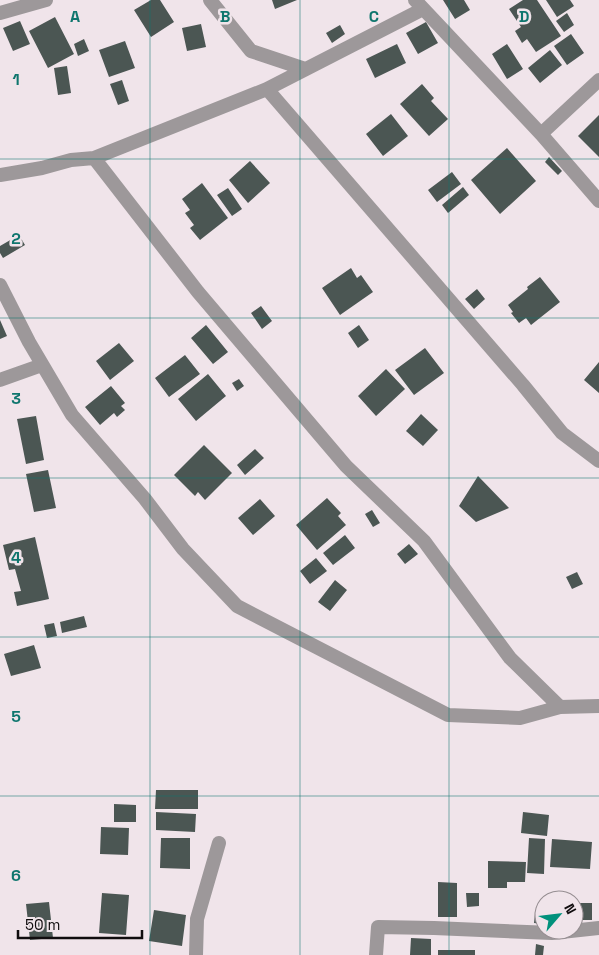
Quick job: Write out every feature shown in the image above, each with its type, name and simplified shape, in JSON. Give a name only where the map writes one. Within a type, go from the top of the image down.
[{"type":"street","points":[[0,12],[46,0]]},
{"type":"street","points":[[210,0],[251,51],[305,69]]},
{"type":"street","points":[[0,175],[42,168],[71,160],[94,158],[267,89],[419,4],[541,134],[599,201]]},
{"type":"street","points":[[541,134],[599,80]]},
{"type":"street","points":[[267,89],[562,433],[599,461]]},
{"type":"street","points":[[94,158],[198,292],[346,466],[424,541],[510,658],[560,707]]},
{"type":"street","points":[[0,285],[29,342],[72,414],[145,499],[183,549],[237,606],[448,715],[520,718],[560,707],[599,706]]},
{"type":"street","points":[[0,380],[42,365]]},
{"type":"street","points":[[196,955],[197,919],[219,843]]},
{"type":"street","points":[[376,955],[378,927],[552,933],[599,928]]},
{"type":"building","points":[[151,0],[160,0],[174,22],[151,37],[134,10]]},
{"type":"building","points":[[272,0],[297,0],[275,9]]},
{"type":"building","points":[[443,0],[464,0],[470,10],[455,19]]},
{"type":"building","points":[[523,0],[537,0],[561,36],[536,52],[527,39],[522,43],[515,31],[521,27],[509,9]]},
{"type":"building","points":[[546,0],[570,0],[574,6],[557,17]]},
{"type":"building","points":[[567,13],[574,25],[564,32],[556,21]]},
{"type":"building","points":[[55,17],[74,54],[48,68],[29,31]]},
{"type":"building","points":[[20,21],[30,44],[13,51],[3,28]]},
{"type":"building","points":[[426,22],[438,43],[418,54],[406,33]]},
{"type":"building","points":[[201,24],[206,47],[187,51],[182,28]]},
{"type":"building","points":[[340,25],[345,34],[332,43],[326,33]]},
{"type":"building","points":[[571,34],[584,53],[567,65],[554,46]]},
{"type":"building","points":[[84,39],[89,51],[78,56],[74,44]]},
{"type":"building","points":[[125,41],[135,68],[109,77],[99,50]]},
{"type":"building","points":[[397,44],[406,63],[375,78],[366,59]]},
{"type":"building","points":[[507,44],[523,69],[507,79],[492,54]]},
{"type":"building","points":[[550,50],[562,65],[540,83],[528,68]]},
{"type":"building","points":[[67,66],[71,93],[58,95],[54,68]]},
{"type":"building","points":[[122,80],[129,101],[118,105],[110,84]]},
{"type":"building","points":[[422,84],[434,98],[431,101],[448,119],[429,136],[400,104]]},
{"type":"building","points":[[391,114],[408,136],[383,156],[366,134]]},
{"type":"building","points":[[599,115],[599,157],[578,136]]},
{"type":"building","points":[[507,148],[536,181],[500,214],[471,180]]},
{"type":"building","points":[[549,157],[562,171],[558,175],[545,162]]},
{"type":"building","points":[[250,161],[270,183],[248,203],[229,180]]},
{"type":"building","points":[[452,172],[461,184],[437,202],[428,190]]},
{"type":"building","points":[[202,183],[228,218],[200,240],[190,228],[194,225],[185,213],[190,210],[182,199]]},
{"type":"building","points":[[463,187],[469,195],[448,213],[442,205]]},
{"type":"building","points":[[228,188],[242,209],[232,216],[217,195]]},
{"type":"building","points":[[19,235],[25,245],[3,258],[0,253],[0,246]]},
{"type":"building","points":[[351,268],[357,278],[361,275],[373,292],[340,315],[322,288]]},
{"type":"building","points":[[540,277],[560,302],[531,325],[526,318],[519,323],[511,313],[513,312],[508,305]]},
{"type":"building","points":[[477,289],[485,299],[474,309],[465,299]]},
{"type":"building","points":[[261,306],[272,321],[262,329],[251,313]]},
{"type":"building","points":[[0,320],[7,336],[0,339]]},
{"type":"building","points":[[206,325],[228,352],[213,364],[191,338]]},
{"type":"building","points":[[359,325],[369,340],[358,348],[348,333]]},
{"type":"building","points":[[119,343],[134,361],[110,380],[96,361]]},
{"type":"building","points":[[425,348],[444,373],[414,395],[395,370]]},
{"type":"building","points":[[185,355],[200,374],[169,397],[155,378]]},
{"type":"building","points":[[599,362],[599,393],[584,380]]},
{"type":"building","points":[[386,369],[405,389],[376,416],[358,396]]},
{"type":"building","points":[[208,374],[226,396],[196,421],[178,399]]},
{"type":"building","points":[[239,379],[244,386],[237,391],[232,383]]},
{"type":"building","points":[[111,386],[125,403],[121,406],[125,410],[117,417],[114,413],[100,425],[85,407]]},
{"type":"building","points":[[421,414],[438,430],[423,446],[406,431]]},
{"type":"building","points":[[36,416],[44,460],[26,464],[17,419]]},
{"type":"building","points":[[204,445],[232,473],[205,500],[198,492],[195,496],[174,475]]},
{"type":"building","points":[[255,449],[264,458],[245,475],[237,465]]},
{"type":"building","points":[[48,470],[56,508],[34,512],[26,474]]},
{"type":"building","points":[[478,476],[509,508],[476,522],[459,506]]},
{"type":"building","points":[[327,498],[341,513],[338,516],[346,525],[317,550],[296,525]]},
{"type":"building","points":[[260,499],[275,516],[253,535],[238,518]]},
{"type":"building","points":[[372,510],[380,523],[373,527],[365,514]]},
{"type":"building","points":[[345,535],[355,548],[333,565],[323,553]]},
{"type":"building","points":[[35,537],[49,599],[17,606],[14,592],[21,591],[15,569],[9,570],[3,545]]},
{"type":"building","points":[[409,544],[418,554],[405,564],[397,554]]},
{"type":"building","points":[[316,558],[327,571],[310,584],[300,571]]},
{"type":"building","points":[[577,572],[583,584],[572,589],[566,577]]},
{"type":"building","points":[[335,580],[347,590],[330,611],[318,602]]},
{"type":"building","points":[[84,616],[87,627],[62,633],[60,622]]},
{"type":"building","points":[[54,623],[57,636],[47,638],[44,625]]},
{"type":"building","points":[[34,645],[41,668],[11,676],[4,654]]},
{"type":"building","points":[[156,790],[198,790],[198,809],[155,809]]},
{"type":"building","points":[[114,804],[136,805],[136,822],[114,822]]},
{"type":"building","points":[[156,812],[196,814],[195,832],[156,830]]},
{"type":"building","points":[[523,812],[549,815],[547,836],[521,833]]},
{"type":"building","points":[[101,827],[129,828],[128,855],[100,854]]},
{"type":"building","points":[[161,838],[190,838],[190,869],[160,868]]},
{"type":"building","points":[[529,838],[545,839],[544,874],[527,873]]},
{"type":"building","points":[[552,839],[592,842],[590,869],[550,867]]},
{"type":"building","points":[[488,861],[526,862],[525,882],[507,882],[507,888],[488,888]]},
{"type":"building","points":[[438,882],[457,883],[457,917],[438,917]]},
{"type":"building","points":[[102,893],[129,895],[126,935],[99,933]]},
{"type":"building","points":[[466,893],[479,893],[479,906],[467,907]]},
{"type":"building","points":[[49,902],[53,938],[30,940],[26,904]]},
{"type":"building","points":[[584,903],[592,903],[592,920],[584,920]]},
{"type":"building","points":[[154,910],[186,915],[182,946],[149,941]]},
{"type":"building","points":[[411,938],[431,939],[431,955],[410,955]]},
{"type":"building","points":[[536,944],[544,946],[543,955],[535,955]]},
{"type":"building","points":[[438,950],[475,950],[475,955],[438,955]]}]
